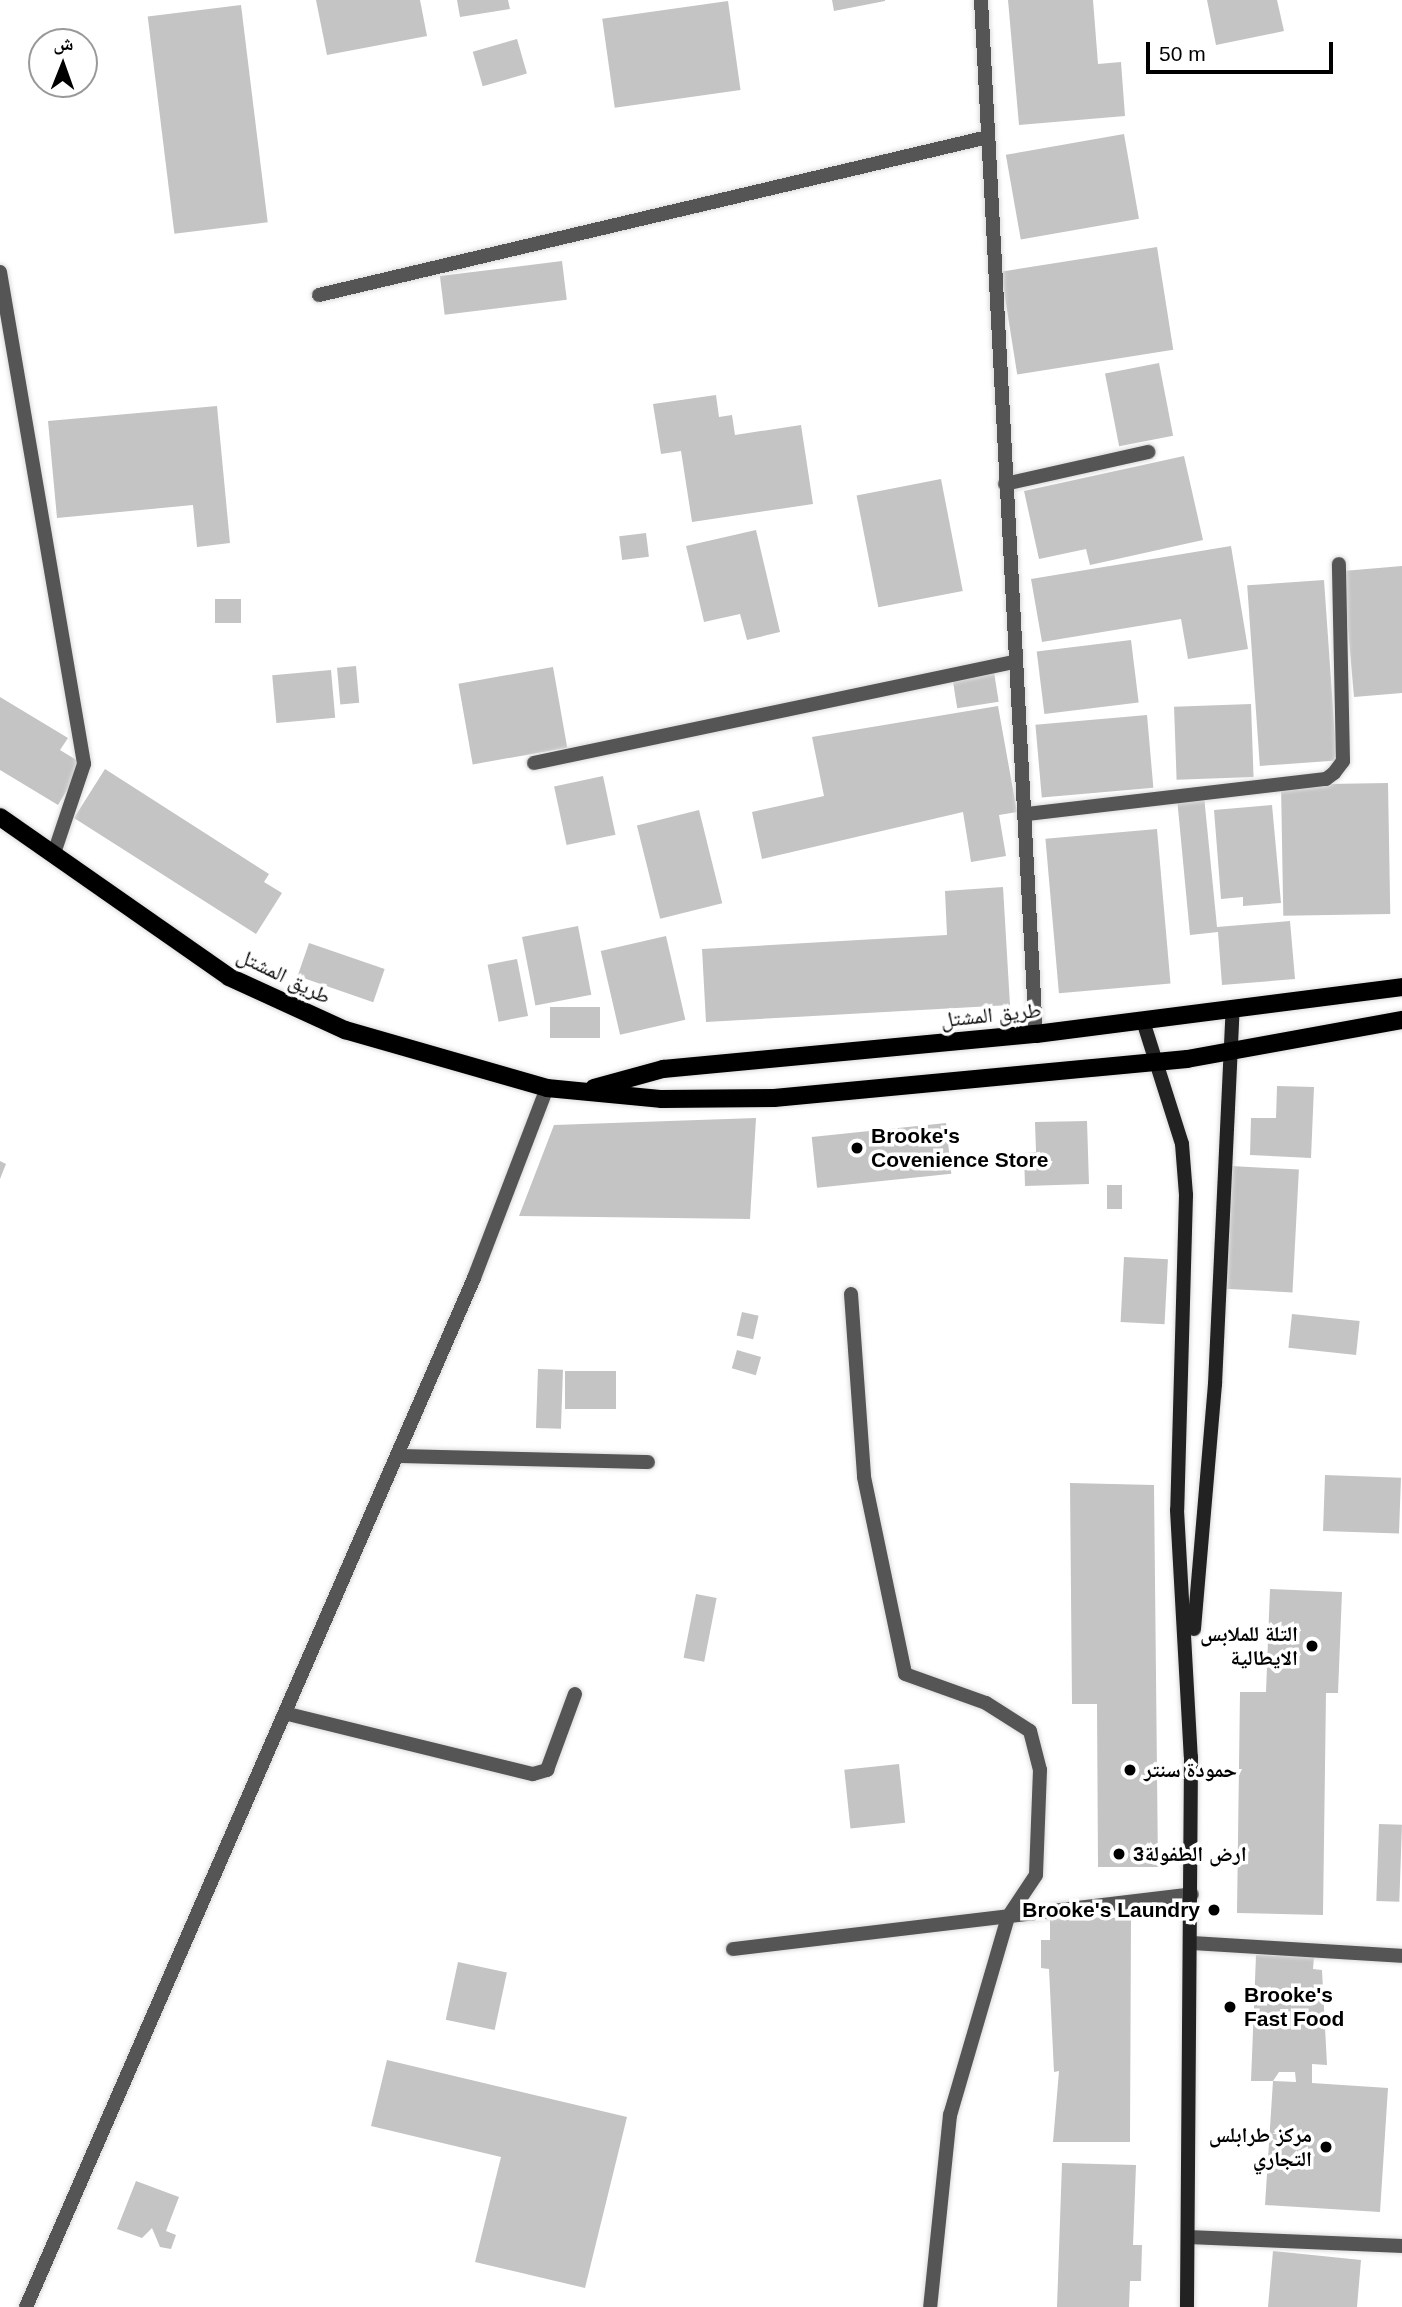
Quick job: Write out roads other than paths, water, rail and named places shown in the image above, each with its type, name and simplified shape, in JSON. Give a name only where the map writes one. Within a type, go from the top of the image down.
[{"type":"main road","name":"طريق المشتل","points":[[0,817],[55,850],[229,977],[345,1030],[547,1088],[662,1100],[774,1098],[1231,1051],[1402,1020]]},
{"type":"main road","name":"طريق المشتل","points":[[586,1090],[663,1069],[1036,1034],[1402,988]]},
{"type":"main road","points":[[1190,1669],[1215,1384],[1233,1009]]},
{"type":"main road","points":[[1143,1021],[1153,1060],[1182,1144],[1186,1195],[1177,1510],[1190,1669],[1192,1894],[1187,2307]]},
{"type":"street","points":[[981,0],[1014,662],[1027,814],[1036,1034]]},
{"type":"street","points":[[319,295],[988,137]]},
{"type":"street","points":[[0,272],[84,764],[55,850]]},
{"type":"street","points":[[1006,484],[1148,452]]},
{"type":"street","points":[[1027,814],[1326,779],[1334,773],[1343,761],[1339,564]]},
{"type":"street","points":[[534,763],[1014,662]]},
{"type":"street","points":[[26,2307],[288,1714],[512,1190],[547,1088]]},
{"type":"street","points":[[851,1294],[864,1477],[905,1674],[986,1703],[1030,1731],[1040,1770],[1036,1875],[1008,1917],[950,2115],[930,2307]]},
{"type":"street","points":[[397,1456],[648,1462]]},
{"type":"street","points":[[288,1714],[533,1774],[547,1770],[575,1694]]},
{"type":"street","points":[[733,1949],[1192,1894]]},
{"type":"street","points":[[1191,1943],[1402,1956]]},
{"type":"street","points":[[1189,2237],[1402,2246]]},
{"type":"place","name":"Brooke's Covenience Store","points":[[857,1148]]},
{"type":"place","name":"التلة للملابس الايطالية","points":[[1312,1646]]},
{"type":"place","name":"حمودة سنتر","points":[[1130,1770]]},
{"type":"place","name":"ارض الطفولة3","points":[[1119,1854]]},
{"type":"place","name":"Brooke's Laundry","points":[[1214,1910]]},
{"type":"place","name":"Brooke's Fast Food","points":[[1230,2007]]},
{"type":"place","name":"مركز طرابلس التجاري","points":[[1326,2147]]}]
